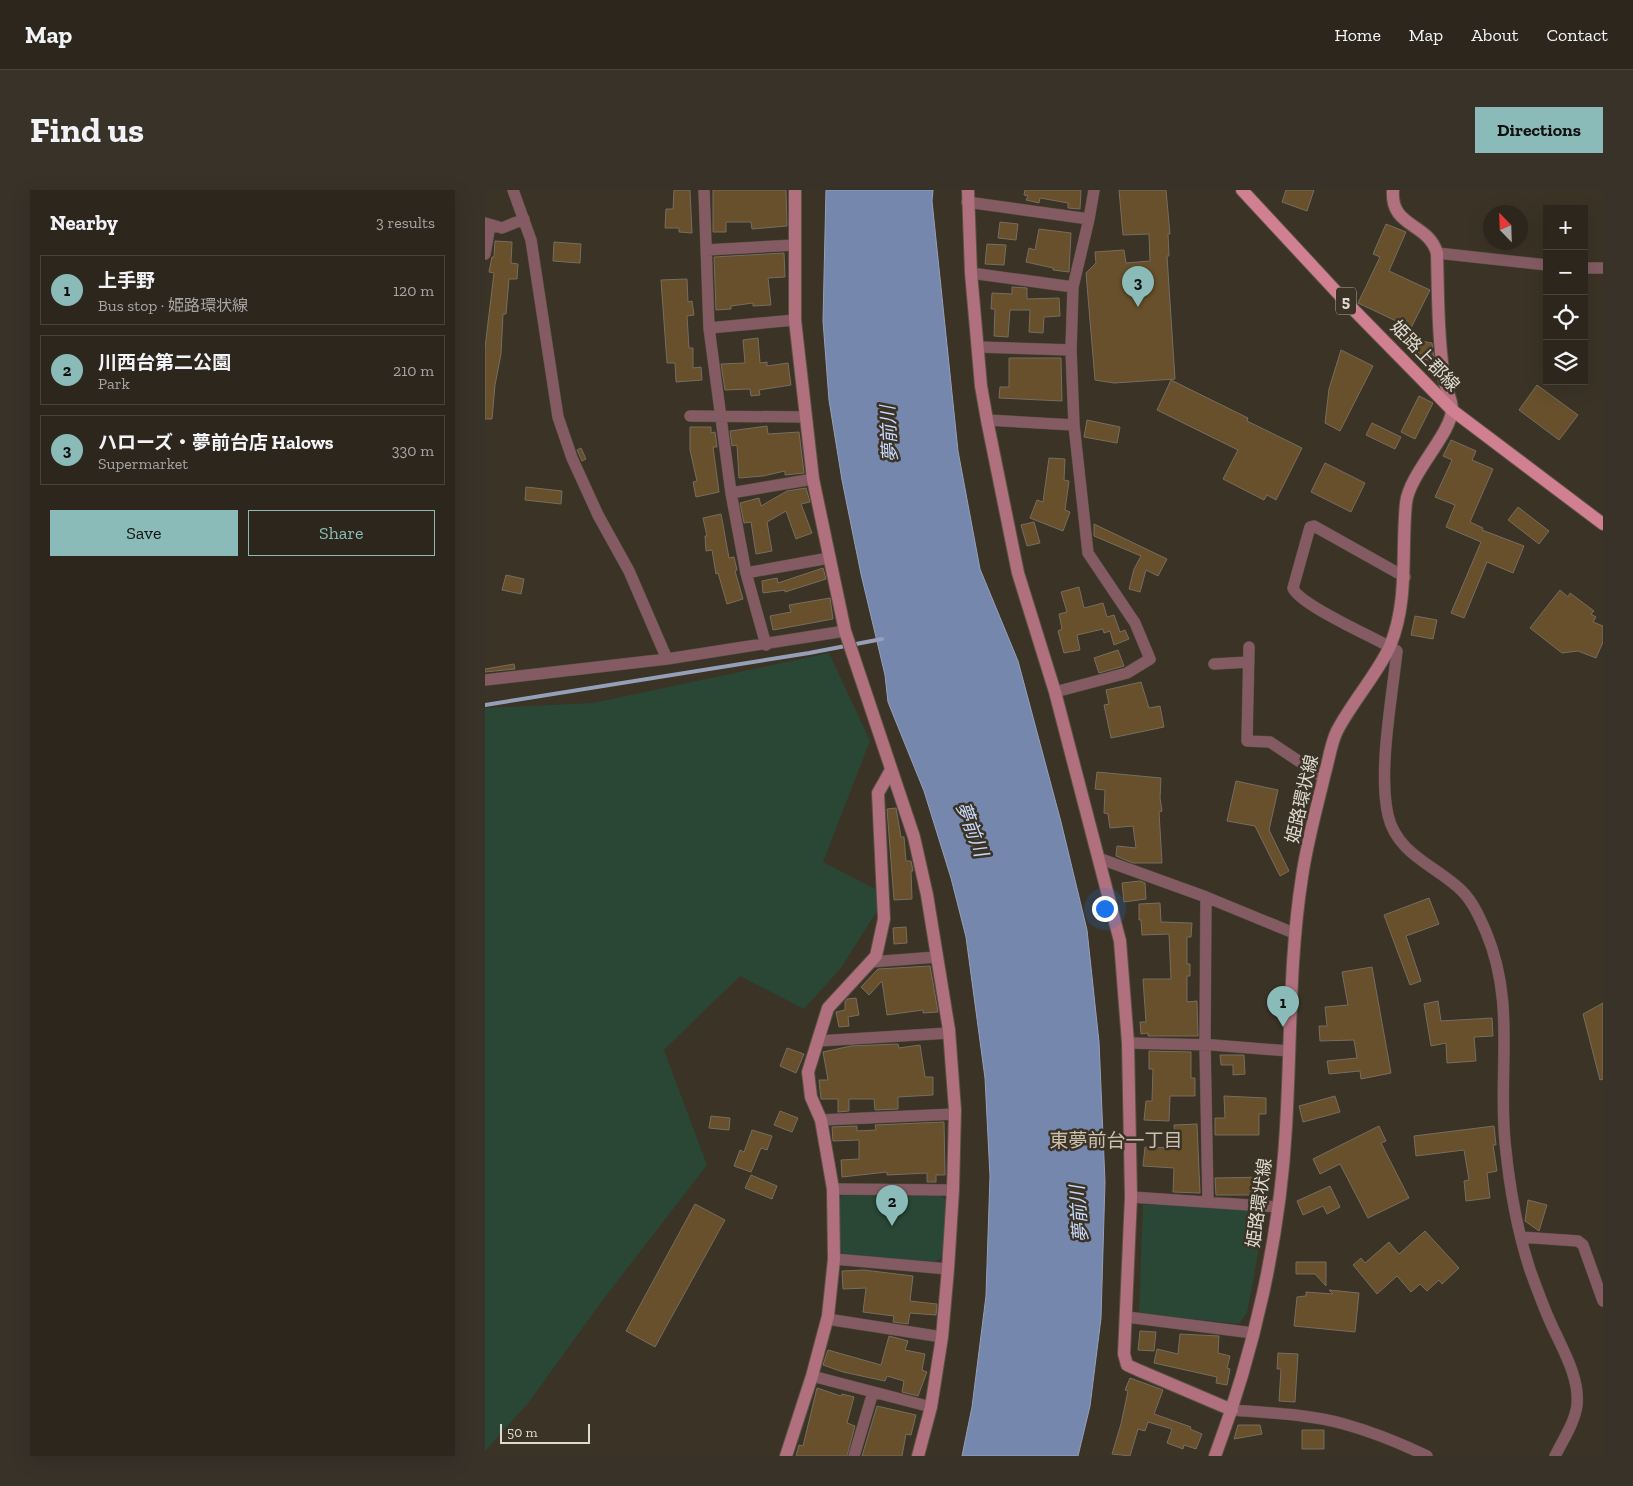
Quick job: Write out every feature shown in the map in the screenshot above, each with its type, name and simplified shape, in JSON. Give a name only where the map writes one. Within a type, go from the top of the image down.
[{"type":"main road","name":"姫路上郡線","points":[[1242,190],[1345,301],[1452,410],[1603,524]]},
{"type":"street","points":[[513,190],[531,240],[558,417],[572,458],[598,516],[629,570],[667,659]]},
{"type":"street","points":[[705,190],[709,328],[720,415],[731,493],[746,573],[766,645]]},
{"type":"street","points":[[795,190],[795,320],[813,479],[845,631],[914,837],[937,956],[949,1033],[955,1114],[949,1269],[942,1338],[931,1408],[918,1456]]},
{"type":"street","points":[[1055,692],[1127,673],[1150,659],[1135,623],[1088,553],[1074,425],[1071,350],[1073,287],[1094,190]]},
{"type":"street","points":[[1393,190],[1395,205],[1403,219],[1427,234],[1434,243],[1437,253],[1444,380],[1452,410]]},
{"type":"street","points":[[1089,218],[967,196],[971,272],[981,386],[987,420],[1019,572],[1055,692],[1101,859],[1120,941],[1128,1042],[1131,1197],[1124,1354],[1127,1365],[1232,1410],[1288,1414],[1343,1423],[1393,1440],[1427,1456]]},
{"type":"street","points":[[485,254],[487,224],[502,228],[524,219]]},
{"type":"street","points":[[706,250],[795,245]]},
{"type":"street","points":[[1437,253],[1543,265]]},
{"type":"street","points":[[1588,268],[1603,268]]},
{"type":"street","points":[[971,272],[1073,287]]},
{"type":"street","points":[[709,328],[795,320]]},
{"type":"street","points":[[979,347],[1071,350]]},
{"type":"street","name":"姫路環状線","points":[[1215,1456],[1232,1410],[1253,1333],[1267,1272],[1278,1207],[1286,1130],[1295,934],[1302,876],[1324,778],[1335,734],[1389,646],[1399,615],[1405,577],[1408,494],[1447,423],[1452,410]]},
{"type":"street","points":[[690,416],[806,417]]},
{"type":"street","points":[[987,420],[1074,425]]},
{"type":"street","points":[[731,493],[813,479]]},
{"type":"street","points":[[1405,577],[1314,526],[1310,527],[1293,588],[1295,595],[1397,651],[1385,765],[1385,798],[1389,819],[1397,836],[1409,851],[1464,893],[1476,911],[1487,935],[1496,964],[1504,1002],[1506,1032],[1503,1112],[1505,1144],[1521,1237],[1530,1270],[1573,1375],[1577,1391],[1577,1406],[1572,1422],[1555,1456]]},
{"type":"street","points":[[746,573],[829,558]]},
{"type":"street","points":[[485,680],[667,659],[766,645],[845,631]]},
{"type":"street","points":[[1249,647],[1247,741],[1270,742],[1324,778]]},
{"type":"street","points":[[1214,664],[1249,662]]},
{"type":"street","points":[[787,1456],[812,1376],[827,1319],[835,1260],[833,1189],[821,1120],[811,1097],[808,1072],[828,1008],[876,956],[884,919],[877,793],[891,770]]},
{"type":"street","points":[[1101,859],[1206,897],[1295,934]]},
{"type":"street","points":[[1206,897],[1205,1044],[1208,1201]]},
{"type":"street","points":[[870,962],[937,956]]},
{"type":"street","points":[[817,1042],[949,1033]]},
{"type":"street","points":[[1128,1042],[1205,1044],[1289,1051]]},
{"type":"street","points":[[821,1120],[955,1114]]},
{"type":"street","points":[[833,1189],[953,1190]]},
{"type":"street","points":[[1131,1197],[1278,1207]]},
{"type":"street","points":[[1521,1237],[1578,1241],[1583,1245],[1603,1301]]},
{"type":"street","points":[[835,1260],[949,1269]]},
{"type":"street","points":[[1127,1317],[1253,1333]]},
{"type":"street","points":[[827,1319],[942,1338]]},
{"type":"street","points":[[812,1376],[931,1408]]},
{"type":"street","points":[[854,1456],[873,1392]]},
{"type":"green space","points":[[829,653],[870,741],[823,862],[887,895],[841,968],[804,1009],[740,976],[664,1050],[707,1165],[602,1301],[529,1402],[485,1451],[485,708],[593,703]]},
{"type":"green space","points":[[843,1195],[942,1196],[946,1201],[943,1256],[936,1262],[845,1255],[839,1250],[838,1200]]},
{"type":"green space","points":[[1143,1204],[1262,1210],[1265,1216],[1247,1313],[1239,1324],[1139,1313]]},
{"type":"water","name":"夢前川","points":[[826,190],[933,190],[932,201],[958,451],[980,569],[1018,661],[1061,822],[1087,930],[1099,1042],[1105,1182],[1101,1318],[1090,1406],[1078,1456],[962,1456],[972,1407],[986,1296],[990,1176],[985,1078],[966,937],[951,878],[924,791],[888,702],[885,675],[861,574],[842,480],[829,400],[823,321]]},
{"type":"building","points":[[674,190],[690,190],[692,233],[679,232],[679,228],[665,228],[666,209],[673,209]]},
{"type":"building","points":[[713,190],[786,190],[787,226],[752,229],[751,222],[726,222],[726,232],[713,232]]},
{"type":"building","points":[[1025,190],[1081,190],[1080,209],[1068,208],[1068,203],[1040,198],[1039,203],[1026,200],[1028,196],[1024,195]]},
{"type":"building","points":[[1119,190],[1166,190],[1170,234],[1168,234],[1169,256],[1167,256],[1175,379],[1114,383],[1095,380],[1086,273],[1096,263],[1095,252],[1124,250],[1126,263],[1150,261],[1149,234],[1123,235]]},
{"type":"building","points":[[1286,190],[1314,190],[1307,211],[1282,202]]},
{"type":"building","points":[[1000,222],[1018,224],[1016,240],[998,238]]},
{"type":"building","points":[[1386,224],[1406,232],[1389,271],[1430,290],[1411,328],[1358,303],[1380,257],[1373,254]]},
{"type":"building","points":[[1039,229],[1071,233],[1069,272],[1053,270],[1053,268],[1026,262],[1029,248],[1035,250]]},
{"type":"building","points":[[495,241],[512,242],[511,263],[518,264],[517,279],[509,279],[506,314],[503,314],[501,354],[495,385],[492,419],[485,419],[485,348],[494,273],[489,272],[492,257],[494,257]]},
{"type":"building","points":[[554,242],[581,244],[580,263],[553,261]]},
{"type":"building","points":[[987,244],[1006,245],[1004,265],[985,264]]},
{"type":"building","points":[[784,253],[785,277],[768,278],[771,305],[753,306],[753,303],[731,306],[731,309],[716,310],[714,257]]},
{"type":"building","points":[[687,279],[688,302],[692,301],[694,315],[687,316],[689,348],[693,348],[693,368],[701,367],[702,380],[676,382],[675,363],[667,363],[661,280]]},
{"type":"building","points":[[1012,287],[1027,288],[1027,299],[1059,298],[1060,316],[1044,317],[1043,333],[1029,332],[1030,310],[1010,310],[1008,337],[994,336],[995,309],[991,309],[992,293],[1012,294]]},
{"type":"building","points":[[758,338],[760,363],[767,362],[767,366],[788,363],[791,385],[759,390],[760,395],[751,396],[750,389],[725,390],[721,364],[745,363],[743,340]]},
{"type":"building","points":[[1421,341],[1432,343],[1434,361],[1417,358]]},
{"type":"building","points":[[1341,350],[1373,366],[1340,431],[1325,423],[1329,389]]},
{"type":"building","points":[[1009,358],[1061,358],[1062,401],[999,398],[1000,387],[1009,387]]},
{"type":"building","points":[[1171,380],[1248,418],[1247,421],[1302,448],[1276,500],[1267,495],[1264,500],[1223,479],[1238,450],[1157,410]]},
{"type":"building","points":[[1537,385],[1578,415],[1559,440],[1519,410]]},
{"type":"building","points":[[1419,396],[1433,403],[1415,439],[1401,432]]},
{"type":"building","points":[[1087,420],[1120,427],[1117,443],[1084,437]]},
{"type":"building","points":[[1372,423],[1401,437],[1395,449],[1366,435]]},
{"type":"building","points":[[767,426],[768,434],[799,432],[804,473],[785,475],[785,471],[763,476],[739,478],[737,445],[732,446],[730,431]]},
{"type":"building","points":[[690,427],[711,427],[711,433],[715,432],[717,447],[713,447],[719,492],[696,497],[693,482],[697,481],[690,450]]},
{"type":"building","points":[[1451,440],[1476,451],[1472,460],[1493,469],[1470,522],[1483,528],[1482,530],[1524,546],[1513,573],[1487,562],[1464,618],[1451,613],[1481,542],[1446,527],[1455,505],[1435,497],[1452,460],[1443,456]]},
{"type":"building","points":[[581,448],[586,459],[582,461],[577,450]]},
{"type":"building","points":[[1049,458],[1065,459],[1064,480],[1069,481],[1065,510],[1070,512],[1063,531],[1030,518],[1037,500],[1043,502]]},
{"type":"building","points":[[1325,463],[1365,483],[1351,512],[1311,492]]},
{"type":"building","points":[[526,487],[562,491],[561,504],[525,500]]},
{"type":"building","points":[[806,488],[810,502],[801,504],[812,533],[796,539],[786,511],[767,522],[772,551],[756,554],[751,522],[744,523],[740,503],[759,498],[761,506],[787,491]]},
{"type":"building","points":[[1518,507],[1549,531],[1539,544],[1508,520]]},
{"type":"building","points":[[721,514],[729,558],[734,557],[737,570],[735,571],[743,599],[727,604],[718,573],[716,574],[712,550],[706,551],[705,536],[707,536],[703,518]]},
{"type":"building","points":[[1034,522],[1040,543],[1027,546],[1021,525]]},
{"type":"building","points":[[1094,524],[1167,559],[1158,576],[1146,570],[1140,592],[1129,589],[1134,569],[1141,556],[1094,536]]},
{"type":"building","points":[[823,568],[826,579],[785,592],[785,590],[763,593],[762,581],[777,578],[778,583]]},
{"type":"building","points":[[506,575],[524,579],[521,594],[502,590]]},
{"type":"building","points":[[1079,587],[1084,608],[1103,603],[1107,617],[1114,615],[1120,632],[1125,630],[1129,639],[1114,645],[1110,631],[1104,633],[1103,629],[1077,635],[1080,650],[1064,653],[1058,631],[1062,629],[1059,614],[1067,612],[1061,592]]},
{"type":"building","points":[[1560,590],[1568,597],[1570,593],[1594,611],[1591,614],[1596,617],[1593,622],[1603,626],[1603,642],[1596,658],[1578,651],[1562,653],[1530,628]]},
{"type":"building","points":[[830,598],[833,619],[773,630],[770,616],[791,612],[789,605]]},
{"type":"building","points":[[1415,616],[1437,620],[1433,639],[1411,635]]},
{"type":"building","points":[[1118,650],[1124,666],[1099,673],[1094,658]]},
{"type":"building","points":[[514,664],[515,669],[485,672],[485,669]]},
{"type":"building","points":[[1141,682],[1149,708],[1160,706],[1164,727],[1111,738],[1104,705],[1109,704],[1106,690]]},
{"type":"building","points":[[1097,772],[1161,778],[1160,798],[1162,811],[1159,812],[1162,863],[1133,863],[1116,856],[1117,846],[1136,848],[1133,826],[1110,828],[1108,814],[1104,813],[1105,790],[1095,789]]},
{"type":"building","points":[[1236,781],[1278,790],[1269,830],[1289,871],[1280,876],[1255,826],[1227,821]]},
{"type":"building","points":[[896,808],[901,837],[904,837],[906,861],[911,861],[913,871],[911,871],[912,899],[894,900],[887,809]]},
{"type":"building","points":[[1140,881],[1145,883],[1146,899],[1124,902],[1122,883]]},
{"type":"building","points":[[1429,898],[1439,924],[1406,936],[1421,981],[1410,985],[1384,915]]},
{"type":"building","points":[[1160,903],[1161,922],[1192,923],[1191,937],[1187,937],[1187,964],[1190,964],[1190,976],[1187,976],[1187,1002],[1197,1001],[1198,1036],[1148,1036],[1148,1033],[1141,1034],[1140,1022],[1146,1022],[1143,979],[1171,979],[1169,934],[1142,935],[1141,920],[1139,920],[1139,904]]},
{"type":"building","points":[[906,927],[907,943],[894,944],[893,928]]},
{"type":"building","points":[[930,966],[938,1012],[923,1013],[923,1010],[887,1015],[882,981],[869,995],[861,987],[878,969]]},
{"type":"building","points":[[1372,967],[1391,1073],[1361,1079],[1360,1071],[1329,1074],[1327,1061],[1357,1058],[1354,1040],[1320,1041],[1319,1026],[1327,1026],[1325,1007],[1348,1005],[1342,972]]},
{"type":"building","points":[[856,998],[859,1015],[848,1017],[849,1026],[839,1027],[836,1012],[845,1010],[847,999]]},
{"type":"building","points":[[1438,1001],[1441,1021],[1492,1018],[1493,1036],[1474,1037],[1476,1061],[1447,1063],[1446,1043],[1431,1046],[1424,1004]]},
{"type":"building","points":[[1603,1003],[1603,1079],[1600,1080],[1583,1014]]},
{"type":"building","points":[[898,1044],[899,1048],[920,1045],[925,1077],[933,1077],[933,1095],[898,1097],[898,1109],[875,1110],[874,1099],[849,1099],[849,1111],[838,1112],[838,1099],[821,1099],[819,1080],[828,1080],[823,1052],[851,1046]]},
{"type":"building","points":[[787,1048],[804,1054],[796,1073],[780,1066]]},
{"type":"building","points":[[1149,1051],[1191,1052],[1191,1078],[1195,1078],[1195,1096],[1170,1096],[1169,1121],[1144,1120],[1146,1101],[1152,1101],[1153,1069],[1149,1069]]},
{"type":"building","points":[[1220,1055],[1244,1055],[1245,1074],[1233,1075],[1233,1065],[1221,1065]]},
{"type":"building","points":[[1224,1096],[1266,1098],[1266,1114],[1259,1114],[1259,1135],[1215,1135],[1215,1118],[1225,1118]]},
{"type":"building","points":[[1335,1096],[1340,1112],[1303,1122],[1299,1106]]},
{"type":"building","points":[[780,1111],[798,1118],[792,1132],[774,1125]]},
{"type":"building","points":[[711,1116],[730,1118],[729,1130],[709,1128]]},
{"type":"building","points":[[944,1122],[945,1175],[936,1175],[936,1182],[927,1182],[927,1173],[887,1175],[887,1172],[842,1177],[841,1160],[859,1159],[859,1140],[833,1141],[832,1127],[857,1126],[857,1131],[876,1130],[875,1125]]},
{"type":"building","points":[[1197,1124],[1200,1193],[1173,1192],[1174,1168],[1143,1166],[1145,1147],[1176,1148],[1174,1125]]},
{"type":"building","points":[[1379,1126],[1386,1141],[1381,1143],[1409,1198],[1368,1218],[1340,1164],[1320,1174],[1313,1159]]},
{"type":"building","points":[[1494,1126],[1496,1145],[1493,1145],[1497,1171],[1487,1173],[1490,1198],[1466,1201],[1464,1181],[1469,1180],[1464,1150],[1416,1156],[1414,1136]]},
{"type":"building","points":[[752,1130],[772,1136],[767,1150],[761,1148],[751,1172],[734,1166],[740,1150],[744,1152]]},
{"type":"building","points":[[751,1175],[777,1186],[772,1199],[745,1188]]},
{"type":"building","points":[[1267,1177],[1267,1195],[1216,1195],[1215,1178]]},
{"type":"building","points":[[1330,1186],[1340,1207],[1327,1214],[1323,1206],[1303,1215],[1297,1201]]},
{"type":"building","points":[[1528,1200],[1547,1205],[1539,1231],[1525,1221]]},
{"type":"building","points":[[695,1204],[725,1220],[655,1347],[626,1331]]},
{"type":"building","points":[[1425,1231],[1459,1268],[1442,1284],[1439,1280],[1427,1291],[1420,1284],[1411,1292],[1397,1276],[1377,1294],[1353,1265],[1361,1258],[1365,1263],[1389,1242],[1399,1254]]},
{"type":"building","points":[[1296,1262],[1326,1262],[1326,1286],[1315,1274],[1296,1274]]},
{"type":"building","points":[[864,1270],[913,1276],[910,1301],[937,1304],[936,1315],[910,1313],[908,1324],[893,1322],[894,1316],[863,1312],[866,1288],[843,1289],[842,1271]]},
{"type":"building","points":[[1329,1290],[1359,1293],[1355,1332],[1294,1326],[1297,1297],[1306,1296],[1306,1292],[1333,1294]]},
{"type":"building","points":[[1140,1331],[1156,1332],[1154,1351],[1138,1350]]},
{"type":"building","points":[[1180,1334],[1219,1336],[1218,1353],[1230,1356],[1227,1368],[1230,1369],[1227,1385],[1216,1383],[1217,1377],[1154,1363],[1157,1349],[1178,1354]]},
{"type":"building","points":[[889,1336],[908,1341],[905,1350],[925,1354],[922,1370],[927,1372],[918,1396],[902,1392],[904,1381],[887,1376],[885,1381],[843,1372],[823,1365],[828,1350],[881,1365]]},
{"type":"building","points":[[1278,1353],[1298,1354],[1295,1402],[1279,1401],[1281,1369],[1277,1369]]},
{"type":"building","points":[[1130,1378],[1163,1390],[1154,1414],[1191,1427],[1190,1429],[1202,1434],[1196,1449],[1184,1445],[1183,1449],[1167,1443],[1172,1429],[1148,1422],[1145,1431],[1138,1429],[1130,1456],[1112,1454],[1128,1391],[1125,1390]]},
{"type":"building","points":[[817,1388],[841,1396],[842,1394],[854,1397],[847,1423],[855,1426],[847,1456],[796,1456],[799,1445],[803,1446]]},
{"type":"building","points":[[877,1406],[916,1415],[911,1435],[906,1434],[902,1456],[862,1456]]},
{"type":"building","points":[[1238,1425],[1260,1425],[1262,1434],[1234,1439]]},
{"type":"building","points":[[1302,1430],[1324,1430],[1324,1449],[1302,1449]]},
{"type":"waterway","points":[[485,705],[809,653],[882,639]]},
{"type":"place","name":"ハローズ・夢前台店 Halows","points":[[1138,307]]},
{"type":"place","name":"上手野","points":[[1283,1027]]},
{"type":"place","name":"川西台第二公園","points":[[892,1226]]},
{"type":"district","name":"東夢前台一丁目","points":[[1116,1140]]}]
